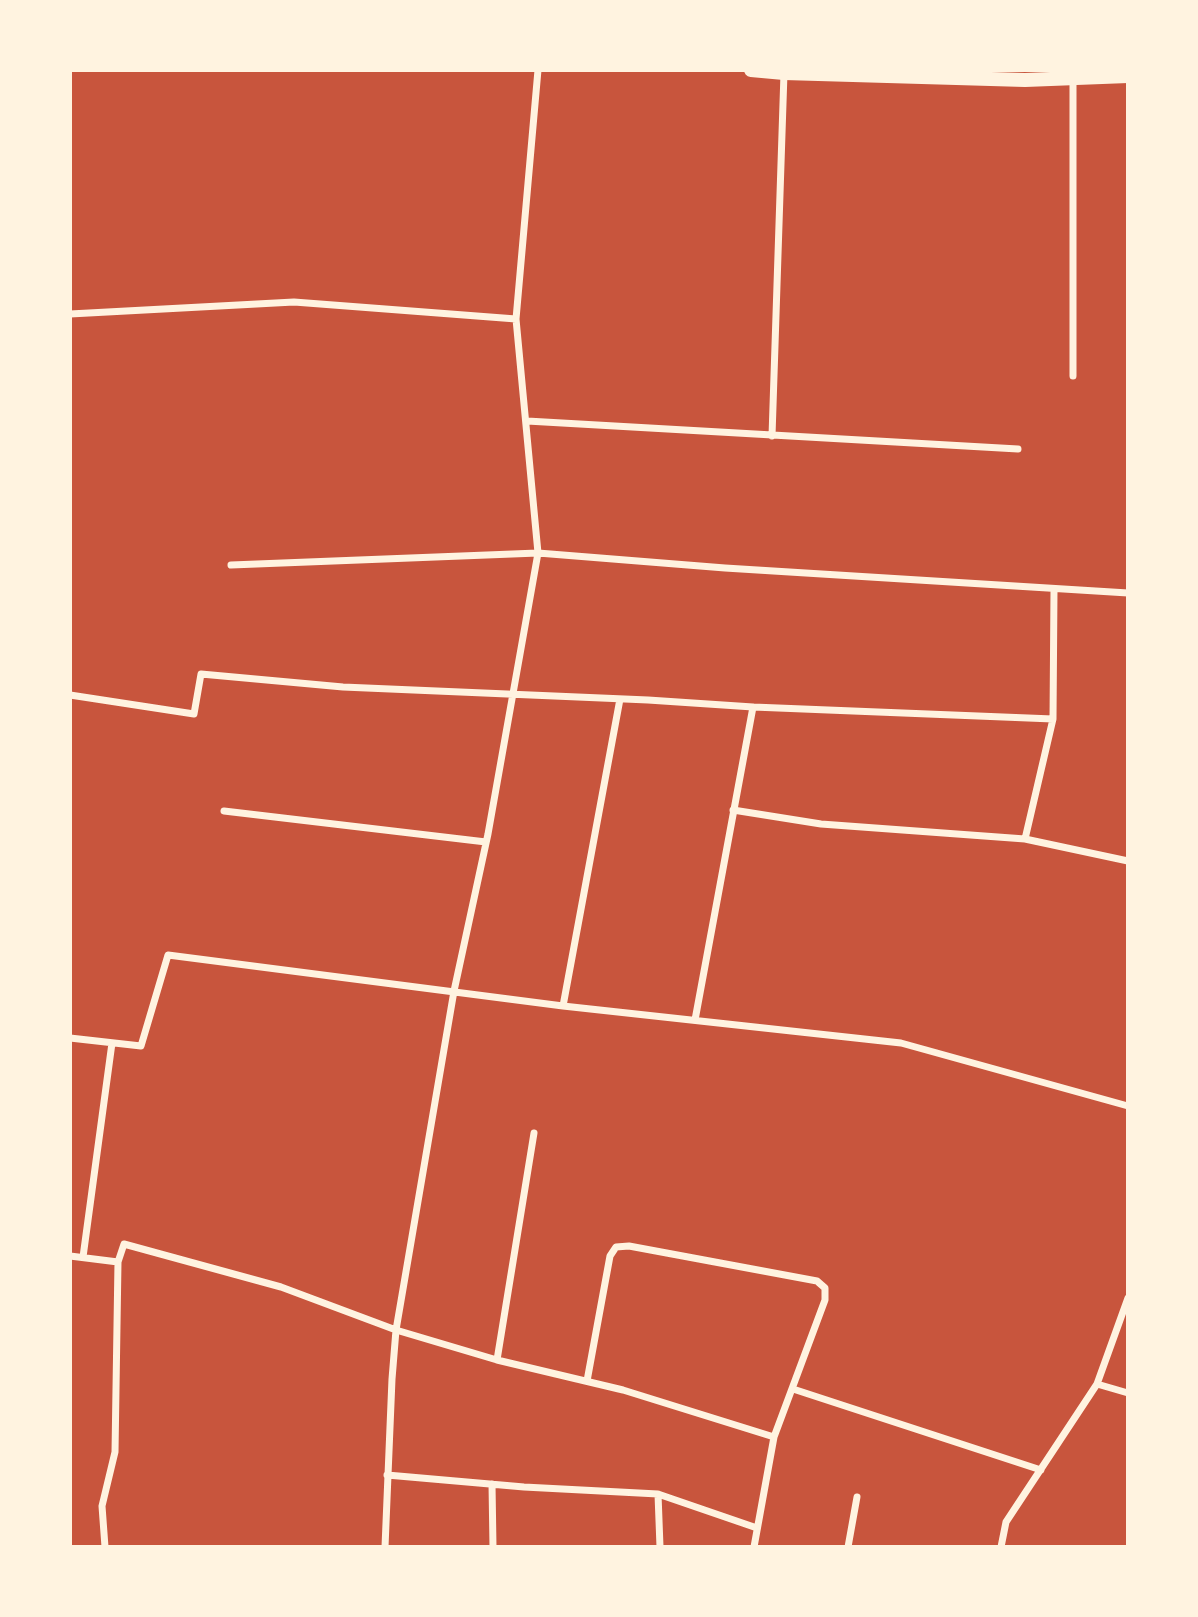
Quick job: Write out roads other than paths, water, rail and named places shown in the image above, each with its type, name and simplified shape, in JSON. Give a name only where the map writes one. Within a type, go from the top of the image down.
[{"type":"main road","points":[[751,70],[784,74],[1026,75],[1073,78],[1128,76]]},
{"type":"street","points":[[385,1547],[396,1330],[454,991],[486,842],[538,553],[516,319],[538,70]]},
{"type":"street","points":[[772,436],[784,74]]},
{"type":"street","points":[[1073,78],[1073,376]]},
{"type":"street","points":[[70,314],[294,302],[516,319]]},
{"type":"street","points":[[527,421],[1018,449]]},
{"type":"street","points":[[231,565],[538,553],[739,569],[1128,593]]},
{"type":"street","points":[[1025,839],[1053,719],[1054,590]]},
{"type":"street","points":[[70,695],[194,714],[201,674],[343,687],[1053,719]]},
{"type":"street","points":[[563,1006],[620,699]]},
{"type":"street","points":[[695,1020],[752,707]]},
{"type":"street","points":[[733,810],[821,824],[1025,839],[1128,861]]},
{"type":"street","points":[[224,811],[486,842]]},
{"type":"street","points":[[70,1038],[141,1046],[168,955],[563,1006],[901,1043],[1128,1106]]},
{"type":"street","points":[[83,1257],[112,1043]]},
{"type":"street","points":[[497,1360],[534,1133]]},
{"type":"street","points":[[105,1547],[102,1506],[115,1452],[118,1262],[124,1244],[281,1287],[396,1330],[497,1360],[623,1390],[774,1437]]},
{"type":"street","points":[[587,1381],[610,1256],[617,1247],[629,1246],[817,1281],[825,1288],[825,1300],[774,1437],[754,1547]]},
{"type":"street","points":[[70,1255],[118,1262]]},
{"type":"street","points":[[1002,1547],[1006,1522],[1097,1384],[1128,1298]]},
{"type":"street","points":[[1097,1384],[1128,1393]]},
{"type":"street","points":[[793,1389],[1041,1469]]},
{"type":"street","points":[[387,1475],[659,1494],[757,1528]]},
{"type":"street","points":[[492,1484],[494,1547]]},
{"type":"street","points":[[659,1494],[660,1547]]},
{"type":"street","points":[[848,1547],[857,1497]]}]
